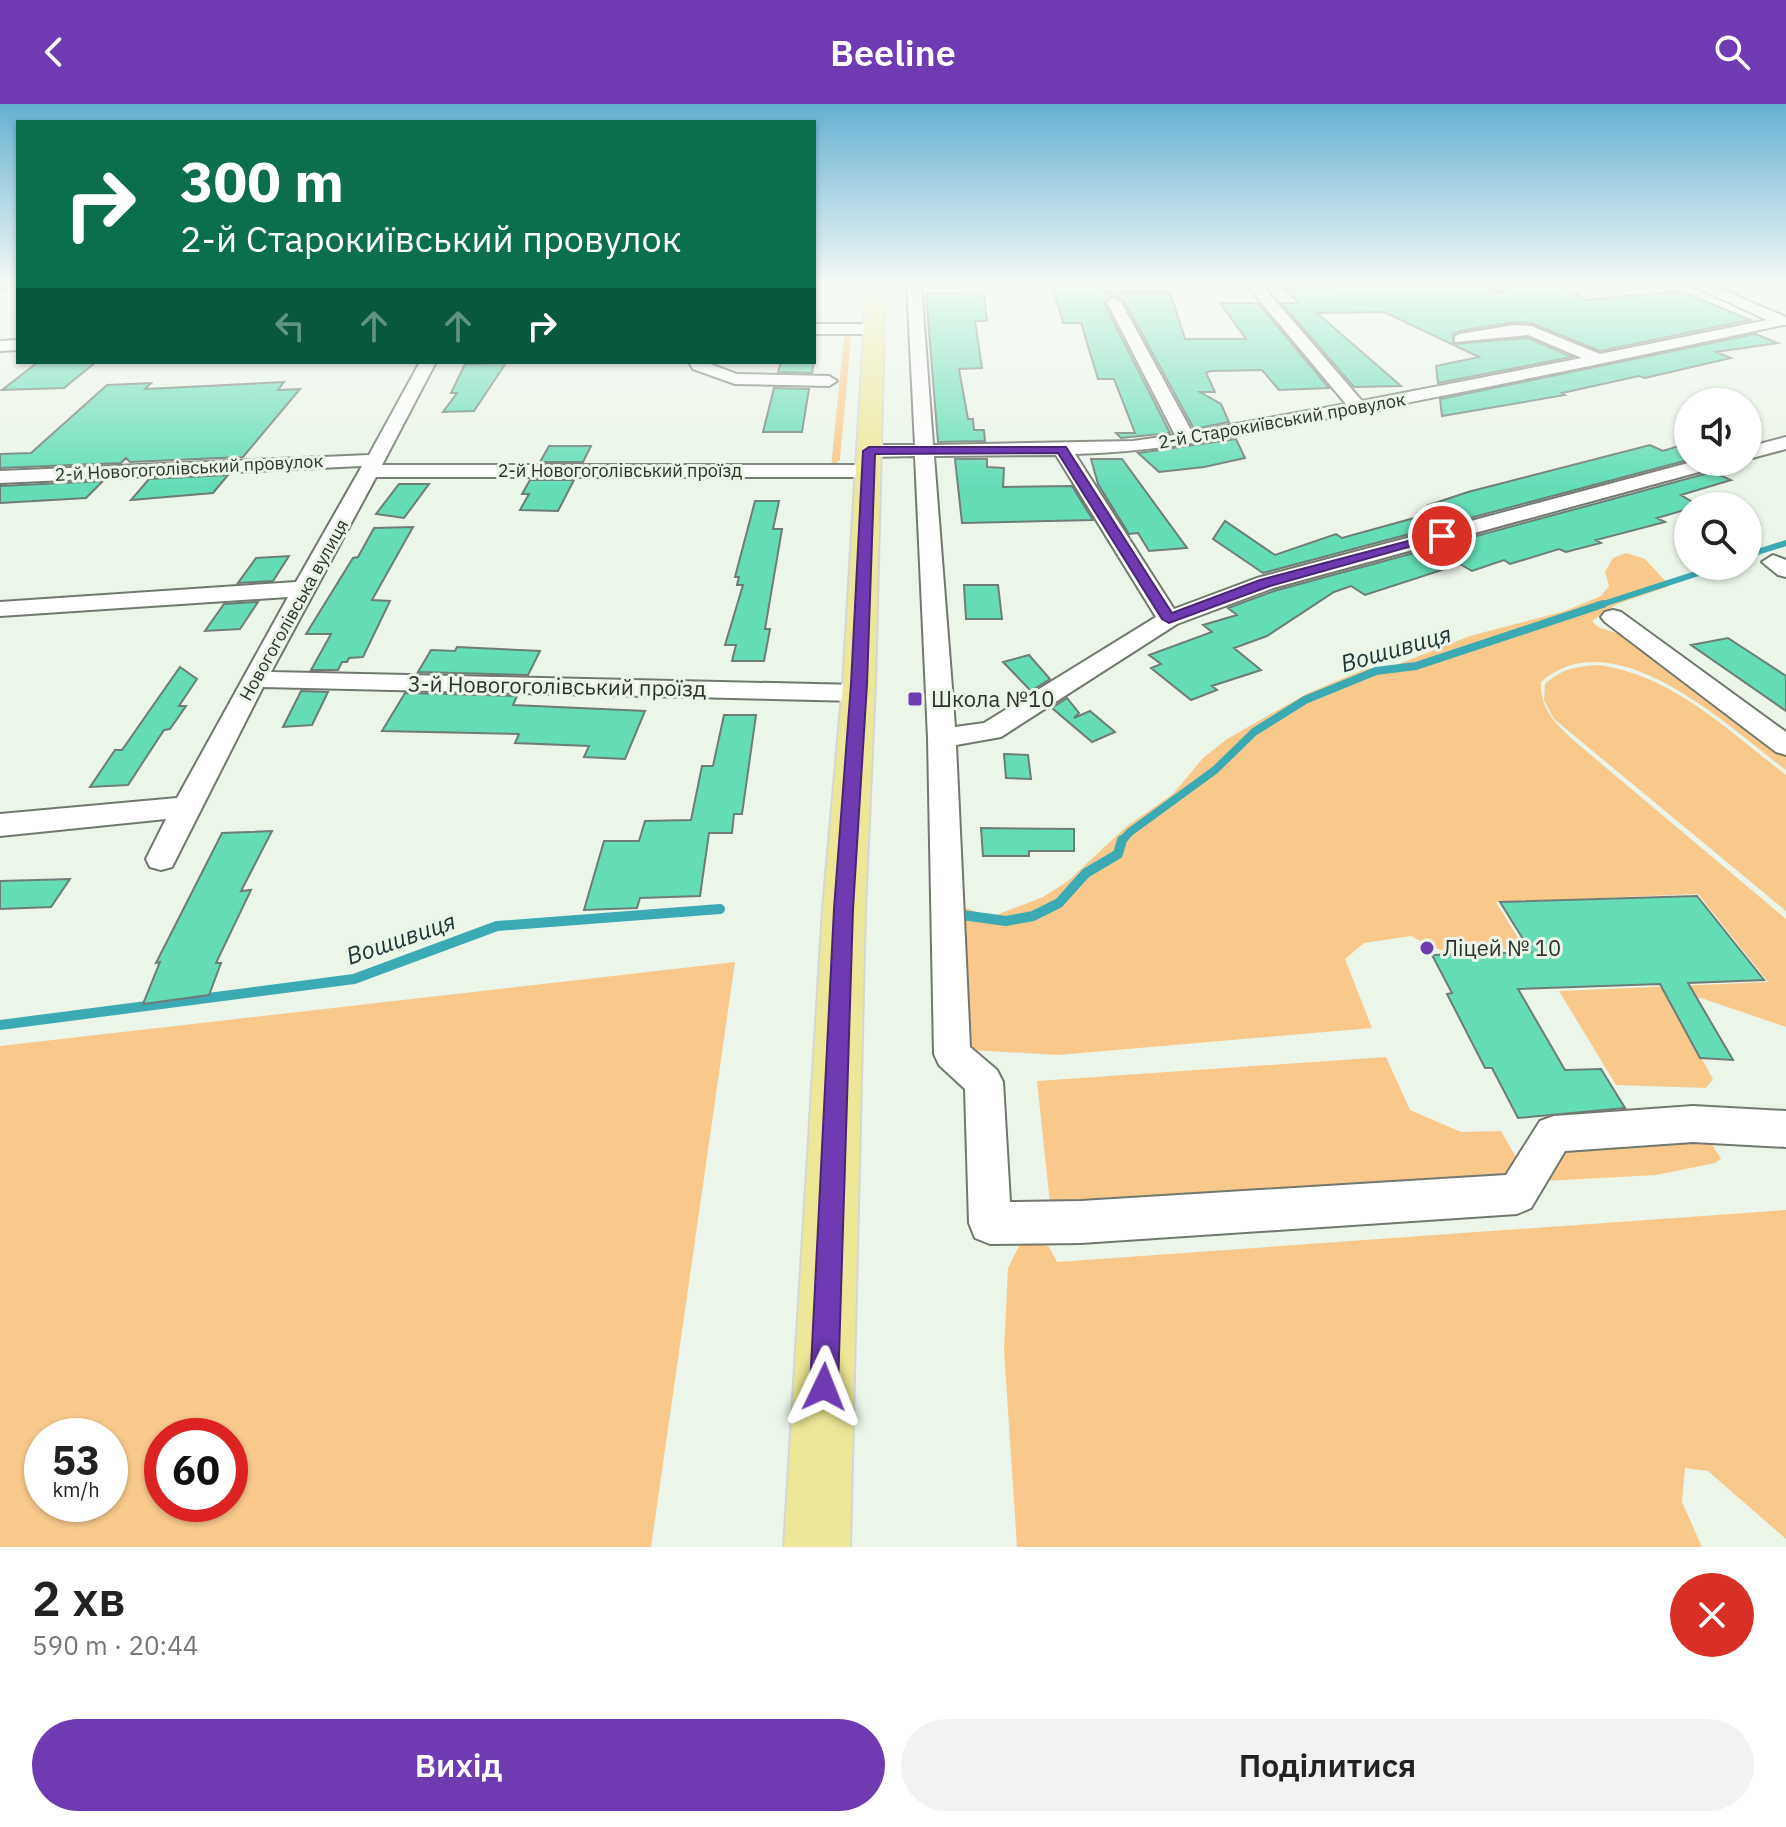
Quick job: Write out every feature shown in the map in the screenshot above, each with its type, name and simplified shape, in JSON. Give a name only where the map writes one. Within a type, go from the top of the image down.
[{"type":"main road","points":[[817,1547],[843,925],[858,693],[873,351]]},
{"type":"street","points":[[918,351],[942,738],[952,1054],[984,1082],[990,1223],[1081,1222],[1517,1194],[1554,1134],[1693,1124],[1786,1129]]},
{"type":"street","points":[[1140,351],[1182,433],[1189,439]]},
{"type":"street","points":[[1310,351],[1358,407]]},
{"type":"street","points":[[1580,351],[1596,358]]},
{"type":"street","name":"2-й Старокиївський провулок","points":[[869,461],[925,450],[1133,447],[1189,439],[1631,351]]},
{"type":"street","name":"Новогоголівська вулиця","points":[[161,859],[302,589],[374,465],[427,364]]},
{"type":"street","points":[[698,364],[735,379],[829,381]]},
{"type":"street","points":[[1762,449],[1786,443]]},
{"type":"street","points":[[1062,449],[1169,619]]},
{"type":"street","name":"2-й Новогоголівський проїзд","points":[[374,465],[869,461]]},
{"type":"street","name":"2-й Новогоголівський провулок","points":[[0,477],[374,465]]},
{"type":"street","points":[[942,738],[991,731],[1169,619],[1265,583],[1674,473]]},
{"type":"street","points":[[0,609],[302,589]]},
{"type":"street","points":[[1613,617],[1786,746]]},
{"type":"street","name":"3-й Новогоголівський проїзд","points":[[256,679],[858,693]]},
{"type":"street","points":[[0,825],[186,807]]},
{"type":"shaded area","points":[[843,351],[850,351],[840,460],[831,467]]},
{"type":"shaded area","points":[[1626,553],[1645,559],[1670,586],[1617,604],[1592,621],[1598,627],[1621,635],[1786,758],[1786,770],[1703,706],[1636,670],[1602,662],[1570,665],[1541,682],[1547,710],[1564,731],[1786,919],[1786,1027],[1701,998],[1668,997],[1713,1079],[1706,1088],[1616,1085],[1559,991],[1768,982],[1698,894],[1496,902],[1525,949],[1443,950],[1411,936],[1364,943],[1345,959],[1372,1028],[1058,1055],[970,1050],[966,1041],[963,910],[966,908],[991,917],[1043,897],[1068,881],[1127,826],[1173,794],[1203,758],[1227,739],[1306,694],[1365,669],[1396,665],[1470,636],[1565,611],[1601,596],[1609,586],[1605,572],[1613,558]]},
{"type":"shaded area","points":[[1600,665],[1627,671],[1676,693],[1786,775],[1786,911],[1554,719],[1544,700],[1545,684],[1571,669]]},
{"type":"shaded area","points":[[735,962],[651,1547],[0,1547],[0,1046]]},
{"type":"shaded area","points":[[1386,1057],[1410,1110],[1461,1132],[1501,1131],[1518,1161],[1518,1179],[1051,1213],[1037,1081]]},
{"type":"shaded area","points":[[1703,1136],[1708,1138],[1721,1159],[1715,1163],[1656,1175],[1544,1181],[1564,1151]]},
{"type":"shaded area","points":[[1786,1210],[1786,1539],[1708,1471],[1685,1468],[1682,1502],[1702,1547],[1017,1547],[1004,1350],[1008,1268],[1019,1246],[1026,1242],[1041,1242],[1049,1247],[1057,1262]]},
{"type":"building","points":[[931,351],[980,351],[982,368],[959,369],[968,419],[973,419],[974,430],[984,430],[985,441],[938,442]]},
{"type":"building","points":[[1090,351],[1129,351],[1170,433],[1121,438],[1116,433],[1135,433],[1114,379],[1098,379]]},
{"type":"building","points":[[1152,351],[1298,351],[1329,388],[1279,390],[1262,370],[1210,371],[1206,373],[1215,392],[1200,392],[1221,404],[1229,422],[1194,429]]},
{"type":"building","points":[[1323,351],[1361,351],[1401,386],[1354,387]]},
{"type":"building","points":[[1467,351],[1559,351],[1572,357],[1438,383],[1436,366],[1479,357]]},
{"type":"building","points":[[1671,351],[1721,351],[1716,352],[1731,358],[1562,393],[1565,395],[1442,416],[1440,399]]},
{"type":"building","points":[[35,364],[94,364],[64,388],[2,390]]},
{"type":"building","points":[[465,364],[505,364],[474,411],[443,412],[457,393],[451,393]]},
{"type":"building","points":[[780,364],[814,364],[812,373],[778,372]]},
{"type":"building","points":[[284,382],[278,390],[300,389],[243,457],[130,462],[126,458],[121,463],[0,468],[0,454],[31,453],[107,385],[151,383],[145,389]]},
{"type":"building","points":[[774,388],[809,389],[802,432],[763,432]]},
{"type":"building","points":[[1236,439],[1245,458],[1204,467],[1159,472],[1138,453]]},
{"type":"building","points":[[1650,445],[1663,451],[1674,447],[1674,464],[1263,573],[1213,539],[1225,521],[1275,555],[1336,534],[1342,538],[1425,515],[1438,510],[1429,505],[1468,492]]},
{"type":"building","points":[[549,446],[591,446],[583,462],[540,462]]},
{"type":"building","points":[[955,459],[987,459],[987,467],[1004,468],[1003,487],[1072,486],[1093,520],[962,523]]},
{"type":"building","points":[[1091,459],[1122,459],[1187,548],[1149,551],[1138,533],[1129,534],[1098,484]]},
{"type":"building","points":[[228,475],[213,493],[131,500],[149,479]]},
{"type":"building","points":[[1697,476],[1722,476],[1731,480],[1691,492],[1674,492],[1674,513],[1657,518],[1665,522],[1596,540],[1601,543],[1566,552],[1559,549],[1510,564],[1504,560],[1472,571],[1460,564],[1365,595],[1351,586],[1334,592],[1267,636],[1234,648],[1261,670],[1212,686],[1217,690],[1191,700],[1151,668],[1161,664],[1149,655],[1212,632],[1203,625],[1237,615],[1228,608],[1274,591]]},
{"type":"building","points":[[530,480],[574,480],[558,511],[520,510],[529,494],[522,494]]},
{"type":"building","points":[[103,481],[86,498],[0,503],[0,486]]},
{"type":"building","points":[[399,484],[429,484],[404,518],[376,514]]},
{"type":"building","points":[[755,501],[779,501],[773,529],[782,529],[765,629],[770,629],[764,661],[732,661],[736,645],[725,645],[743,585],[737,585],[739,577],[735,577]]},
{"type":"building","points":[[413,527],[372,600],[390,601],[363,657],[349,658],[347,662],[342,662],[338,670],[311,670],[331,634],[306,634],[374,528]]},
{"type":"building","points":[[289,556],[273,581],[238,583],[256,558]]},
{"type":"building","points":[[964,585],[998,585],[1002,619],[966,619]]},
{"type":"building","points":[[258,602],[240,629],[205,631],[224,604]]},
{"type":"building","points":[[1728,638],[1786,676],[1786,711],[1691,645]]},
{"type":"building","points":[[457,647],[540,651],[528,675],[418,672],[431,650],[455,651]]},
{"type":"building","points":[[1029,655],[1050,679],[1031,691],[1003,662]]},
{"type":"building","points":[[180,667],[197,679],[179,706],[186,706],[170,729],[164,730],[128,785],[90,787],[115,750],[122,750]]},
{"type":"building","points":[[301,691],[328,692],[312,725],[283,727]]},
{"type":"building","points":[[405,693],[517,696],[513,705],[645,711],[625,759],[584,757],[589,746],[515,743],[519,734],[382,731]]},
{"type":"building","points":[[1067,698],[1079,713],[1074,718],[1090,711],[1115,732],[1092,742],[1052,708]]},
{"type":"building","points":[[724,715],[756,715],[742,814],[734,814],[732,833],[709,833],[700,896],[640,898],[637,908],[584,910],[604,841],[639,841],[645,821],[691,820],[702,766],[713,766]]},
{"type":"building","points":[[1004,754],[1028,755],[1031,779],[1006,778]]},
{"type":"building","points":[[981,828],[1074,829],[1074,851],[1029,851],[1029,856],[983,856]]},
{"type":"building","points":[[272,831],[241,891],[251,890],[216,963],[221,963],[209,995],[143,1004],[160,962],[156,963],[222,833]]},
{"type":"building","points":[[70,879],[51,907],[0,909],[0,881]]},
{"type":"building","points":[[1697,896],[1764,980],[1688,983],[1733,1060],[1700,1058],[1660,984],[1518,989],[1565,1070],[1601,1069],[1625,1108],[1518,1118],[1492,1068],[1485,1068],[1447,994],[1452,993],[1432,955],[1531,952],[1500,902]]},
{"type":"waterway","name":"Вошивиця","points":[[1762,551],[1786,543]]},
{"type":"waterway","name":"Вошивиця","points":[[1597,606],[1677,580]]},
{"type":"waterway","name":"Вошивиця","points":[[1122,841],[1215,770],[1254,732],[1305,700],[1376,671],[1416,666],[1603,604]]},
{"type":"waterway","name":"Вошивиця","points":[[962,915],[1006,921],[1033,916],[1059,903],[1086,873],[1118,854],[1122,841]]},
{"type":"waterway","name":"Вошивиця","points":[[0,1025],[354,979],[497,926],[720,909]]},
{"type":"place","name":"Школа №10","points":[[915,699]]},
{"type":"place","name":"Ліцей № 10","points":[[1427,948]]},
{"type":"route","points":[[824,1387],[844,909],[859,684],[869,451],[1062,449],[1169,619],[1265,583],[1442,536]]}]
